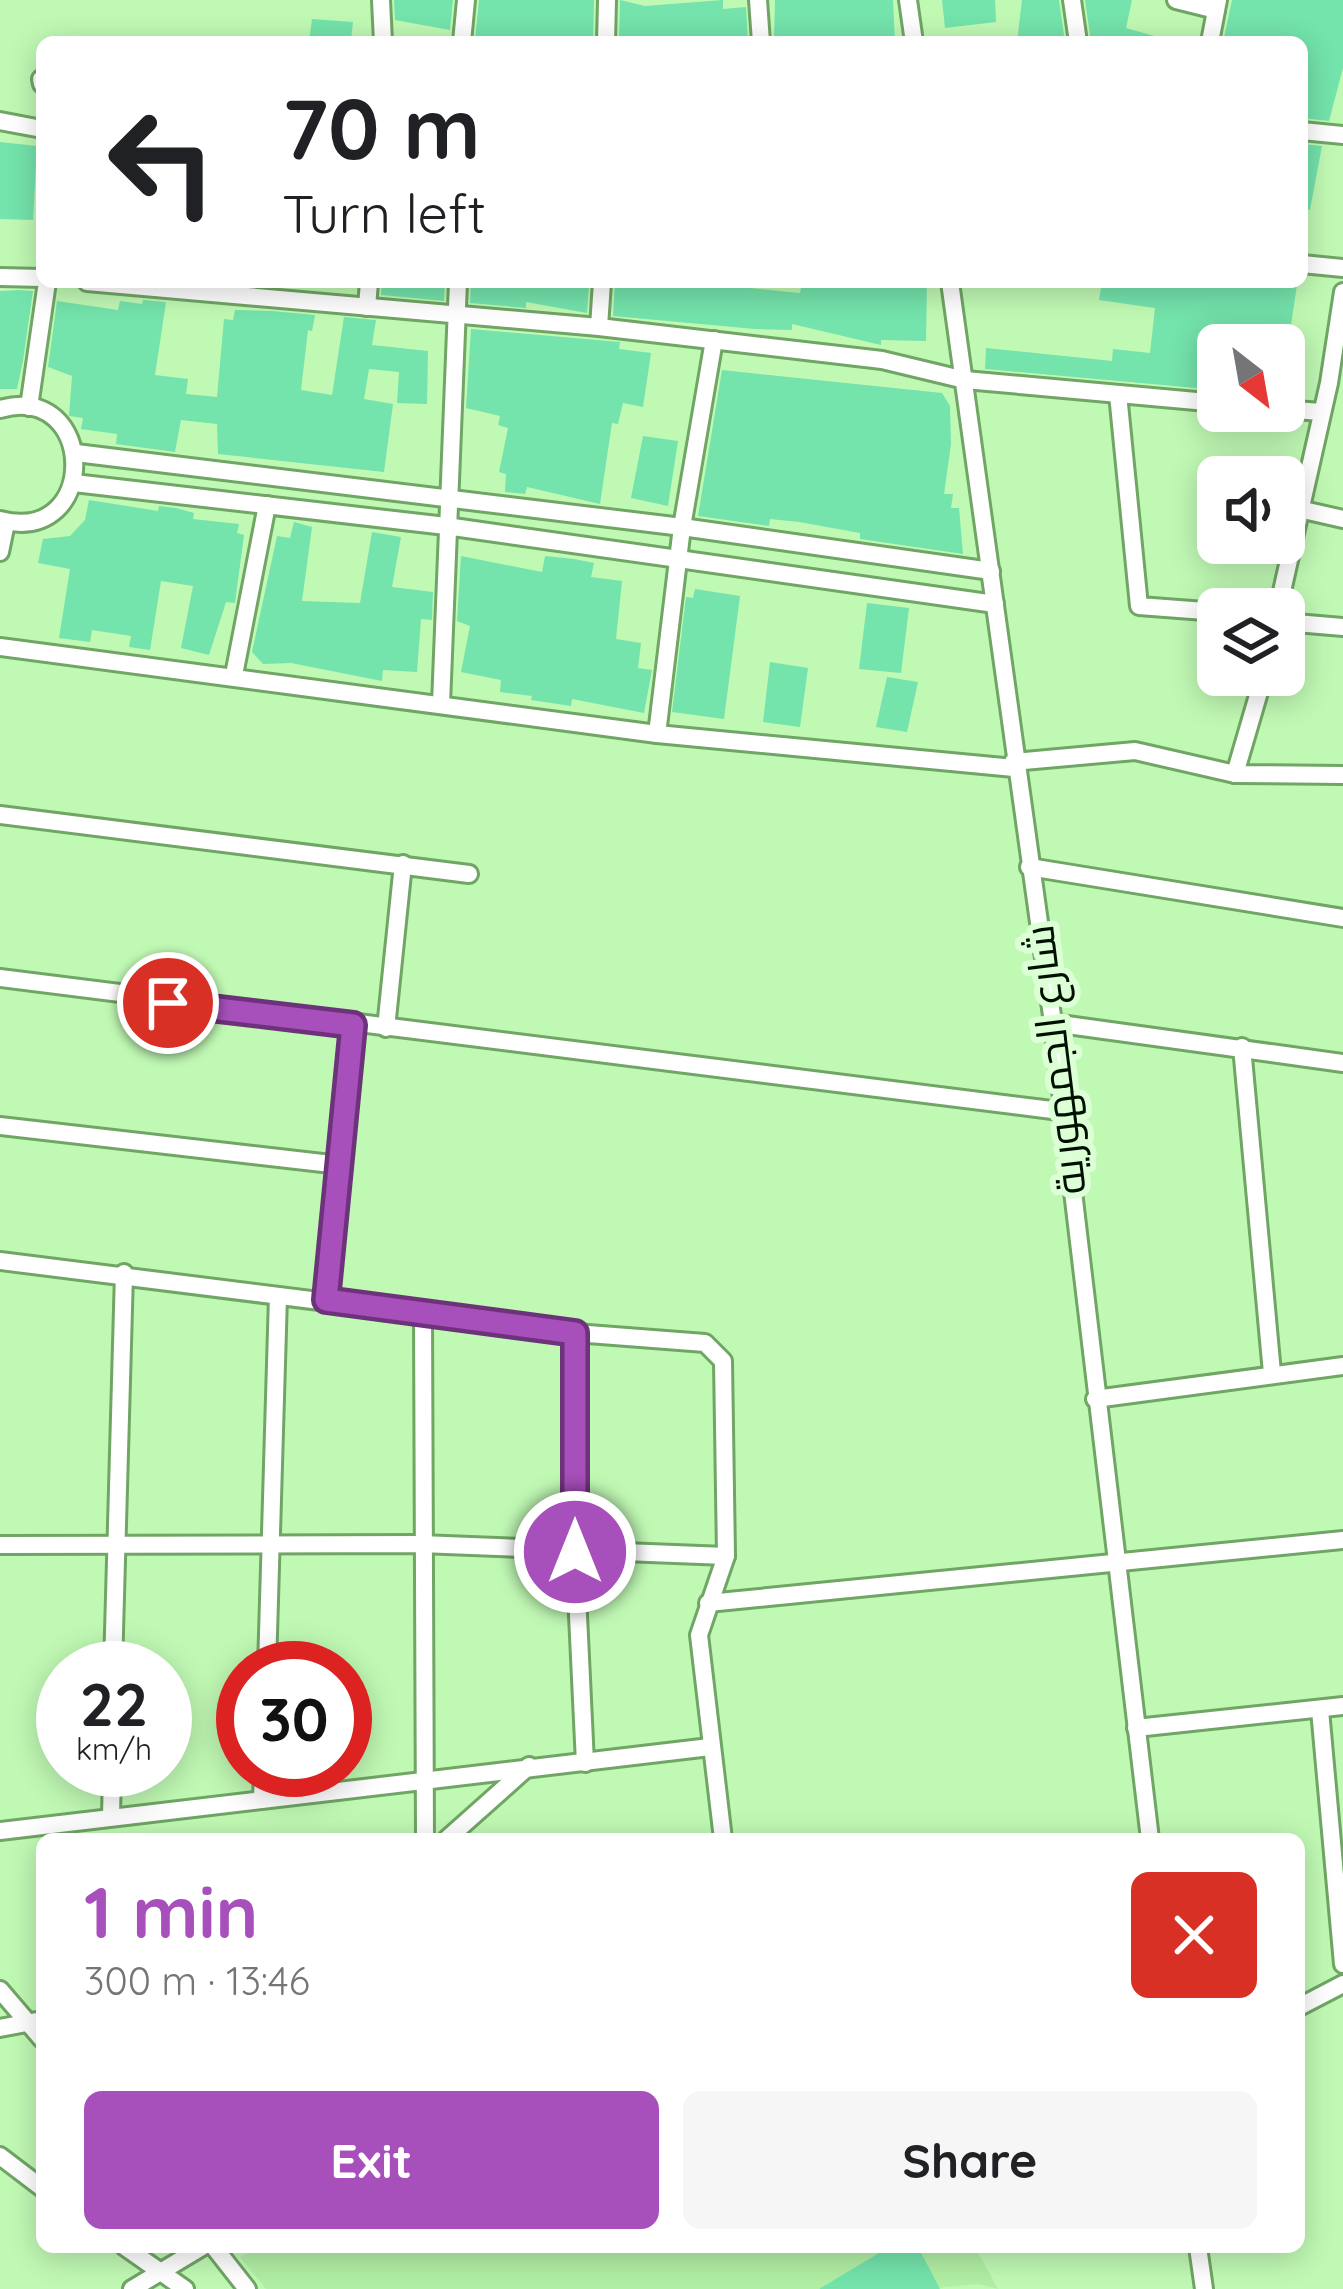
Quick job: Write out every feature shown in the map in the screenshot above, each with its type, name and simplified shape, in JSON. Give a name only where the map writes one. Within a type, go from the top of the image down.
[{"type":"street","points":[[381,0],[383,36]]},
{"type":"street","points":[[463,36],[466,0]]},
{"type":"street","points":[[606,36],[607,0]]},
{"type":"street","points":[[758,0],[760,36]]},
{"type":"street","points":[[908,0],[913,36]]},
{"type":"street","points":[[1072,0],[1077,36]]},
{"type":"street","points":[[1176,0],[1217,5],[1211,36]]},
{"type":"street","points":[[0,121],[36,128]]},
{"type":"street","points":[[1308,132],[1343,135]]},
{"type":"street","points":[[1308,265],[1343,268]]},
{"type":"street","points":[[0,277],[36,279]]},
{"type":"street","points":[[29,406],[44,288]]},
{"type":"street","points":[[154,288],[599,326],[898,363],[965,380],[1197,401]]},
{"type":"street","points":[[367,307],[369,288]]},
{"type":"street","points":[[441,704],[458,288]]},
{"type":"street","points":[[599,326],[602,288]]},
{"type":"street","name":"شارع الجمهورية","points":[[951,288],[1053,1023],[1149,1833]]},
{"type":"street","points":[[1305,481],[1343,292]]},
{"type":"street","points":[[657,734],[682,527],[714,340]]},
{"type":"street","points":[[1118,394],[1138,606],[1197,610]]},
{"type":"street","points":[[0,409],[29,406],[51,416],[67,432],[76,453],[74,483],[50,514],[29,523],[3,521],[0,552]]},
{"type":"street","points":[[1305,411],[1320,412]]},
{"type":"street","points":[[76,453],[682,527],[991,571]]},
{"type":"street","points":[[74,483],[446,526],[994,604]]},
{"type":"street","points":[[234,675],[267,505]]},
{"type":"street","points":[[1305,510],[1343,519]]},
{"type":"street","points":[[1305,624],[1343,628]]},
{"type":"street","points":[[0,647],[657,734],[1014,765],[1136,751],[1235,774],[1343,775]]},
{"type":"street","points":[[1235,774],[1258,696]]},
{"type":"street","points":[[0,815],[469,874]]},
{"type":"street","points":[[386,1028],[403,864]]},
{"type":"street","points":[[1029,867],[1343,918]]},
{"type":"street","points":[[0,978],[1060,1112]]},
{"type":"street","points":[[1053,1023],[1343,1063]]},
{"type":"street","points":[[326,1300],[353,1025]]},
{"type":"street","points":[[1242,1048],[1273,1373]]},
{"type":"street","points":[[0,1126],[340,1165]]},
{"type":"street","points":[[0,1261],[575,1333],[705,1343],[723,1360],[726,1556],[708,1603],[699,1659],[722,1833]]},
{"type":"street","points":[[113,1641],[124,1273]]},
{"type":"street","points":[[268,1641],[278,1296]]},
{"type":"street","points":[[423,1312],[424,1833]]},
{"type":"street","points":[[575,1333],[575,1552],[585,1763]]},
{"type":"street","points":[[1095,1399],[1343,1366]]},
{"type":"street","points":[[708,1603],[1343,1540]]},
{"type":"street","points":[[0,1545],[420,1544],[726,1556]]},
{"type":"street","points":[[1136,1728],[1343,1706]]},
{"type":"street","points":[[1320,1710],[1343,1964]]},
{"type":"street","points":[[0,1831],[710,1747]]},
{"type":"street","points":[[454,1833],[530,1766]]},
{"type":"street","points":[[111,1797],[111,1817]]},
{"type":"street","points":[[262,1797],[262,1801]]},
{"type":"street","points":[[1305,2004],[1343,1984]]},
{"type":"street","points":[[0,1990],[35,2021]]},
{"type":"street","points":[[0,2028],[35,2021]]},
{"type":"street","points":[[0,2156],[36,2183]]},
{"type":"street","points":[[134,2253],[185,2289]]},
{"type":"street","points":[[132,2289],[192,2253]]},
{"type":"street","points":[[219,2253],[247,2289]]},
{"type":"street","points":[[1199,2253],[1204,2289]]},
{"type":"shaded area","points":[[249,2253],[879,2253],[819,2289],[266,2289],[240,2257]]},
{"type":"shaded area","points":[[919,2253],[978,2253],[998,2289],[979,2284],[924,2289]]},
{"type":"building","points":[[394,0],[453,0],[450,30],[395,20]]},
{"type":"building","points":[[479,0],[594,0],[593,36],[475,36]]},
{"type":"building","points":[[620,0],[645,6],[723,0],[723,9],[746,7],[748,36],[619,36]]},
{"type":"building","points":[[775,0],[893,0],[895,36],[774,36]]},
{"type":"building","points":[[942,0],[995,0],[996,22],[945,28]]},
{"type":"building","points":[[1022,0],[1059,0],[1064,36],[1018,36]]},
{"type":"building","points":[[1085,0],[1132,0],[1126,28],[1154,36],[1090,36]]},
{"type":"building","points":[[1232,0],[1343,0],[1343,68],[1329,121],[1308,119],[1308,36],[1224,36]]},
{"type":"building","points":[[312,19],[353,22],[351,36],[310,36]]},
{"type":"building","points":[[0,142],[36,146],[33,220],[0,219]]},
{"type":"building","points":[[1308,145],[1322,146],[1308,210]]},
{"type":"building","points":[[382,288],[445,288],[444,301],[381,295]]},
{"type":"building","points":[[471,288],[589,288],[587,313],[526,302],[526,308],[470,303]]},
{"type":"building","points":[[615,288],[750,288],[800,293],[801,288],[927,288],[926,341],[881,340],[881,345],[792,324],[792,330],[755,329],[613,316]]},
{"type":"building","points":[[1101,288],[1297,288],[1291,324],[1197,324],[1197,388],[985,369],[986,348],[1112,361],[1113,349],[1150,353],[1155,308],[1099,300]]},
{"type":"building","points":[[0,291],[33,291],[23,361],[17,389],[0,389]]},
{"type":"building","points":[[143,300],[166,302],[155,375],[188,379],[186,394],[217,397],[224,319],[233,320],[235,310],[272,311],[315,315],[312,331],[308,330],[301,390],[332,395],[344,317],[376,320],[372,345],[428,351],[427,404],[397,403],[399,372],[369,369],[364,399],[393,404],[384,472],[218,454],[217,424],[181,420],[175,452],[116,444],[117,434],[81,429],[83,418],[69,416],[72,376],[48,367],[57,301],[118,310],[120,301],[142,304]]},
{"type":"building","points":[[471,329],[620,342],[619,349],[651,353],[643,407],[623,403],[618,424],[612,423],[600,504],[527,487],[525,494],[505,492],[506,474],[499,472],[508,428],[498,425],[500,416],[466,408]]},
{"type":"building","points":[[722,370],[942,393],[950,406],[951,444],[944,494],[953,494],[951,508],[959,508],[963,554],[860,539],[860,533],[799,522],[770,519],[769,526],[698,516]]},
{"type":"building","points":[[643,436],[678,441],[668,506],[631,498]]},
{"type":"building","points":[[89,500],[158,511],[159,506],[176,508],[194,513],[193,519],[239,524],[237,533],[244,535],[235,603],[226,602],[209,655],[181,648],[193,586],[161,581],[150,650],[129,647],[131,636],[92,630],[90,642],[59,638],[70,569],[38,563],[43,539],[70,536],[85,520]]},
{"type":"building","points":[[294,522],[312,527],[302,601],[360,603],[372,532],[401,537],[392,587],[433,592],[432,620],[421,619],[417,672],[383,670],[382,681],[291,663],[263,664],[252,652],[277,536],[290,538]]},
{"type":"building","points":[[461,556],[542,572],[545,556],[574,559],[594,563],[591,577],[622,581],[616,639],[641,643],[638,668],[652,670],[644,713],[572,699],[571,706],[531,700],[532,696],[500,692],[501,680],[461,672],[470,626],[457,621]]},
{"type":"building","points":[[695,589],[740,596],[724,719],[672,712],[686,597],[693,598]]},
{"type":"building","points":[[867,603],[909,608],[901,673],[859,669]]},
{"type":"building","points":[[770,662],[808,668],[800,727],[763,722]]},
{"type":"building","points":[[887,677],[918,682],[907,732],[876,727]]},
{"type":"building","points":[[879,2253],[921,2253],[940,2289],[819,2289]]},
{"type":"route","points":[[168,1003],[353,1025],[326,1300],[575,1333],[575,1552]]}]
